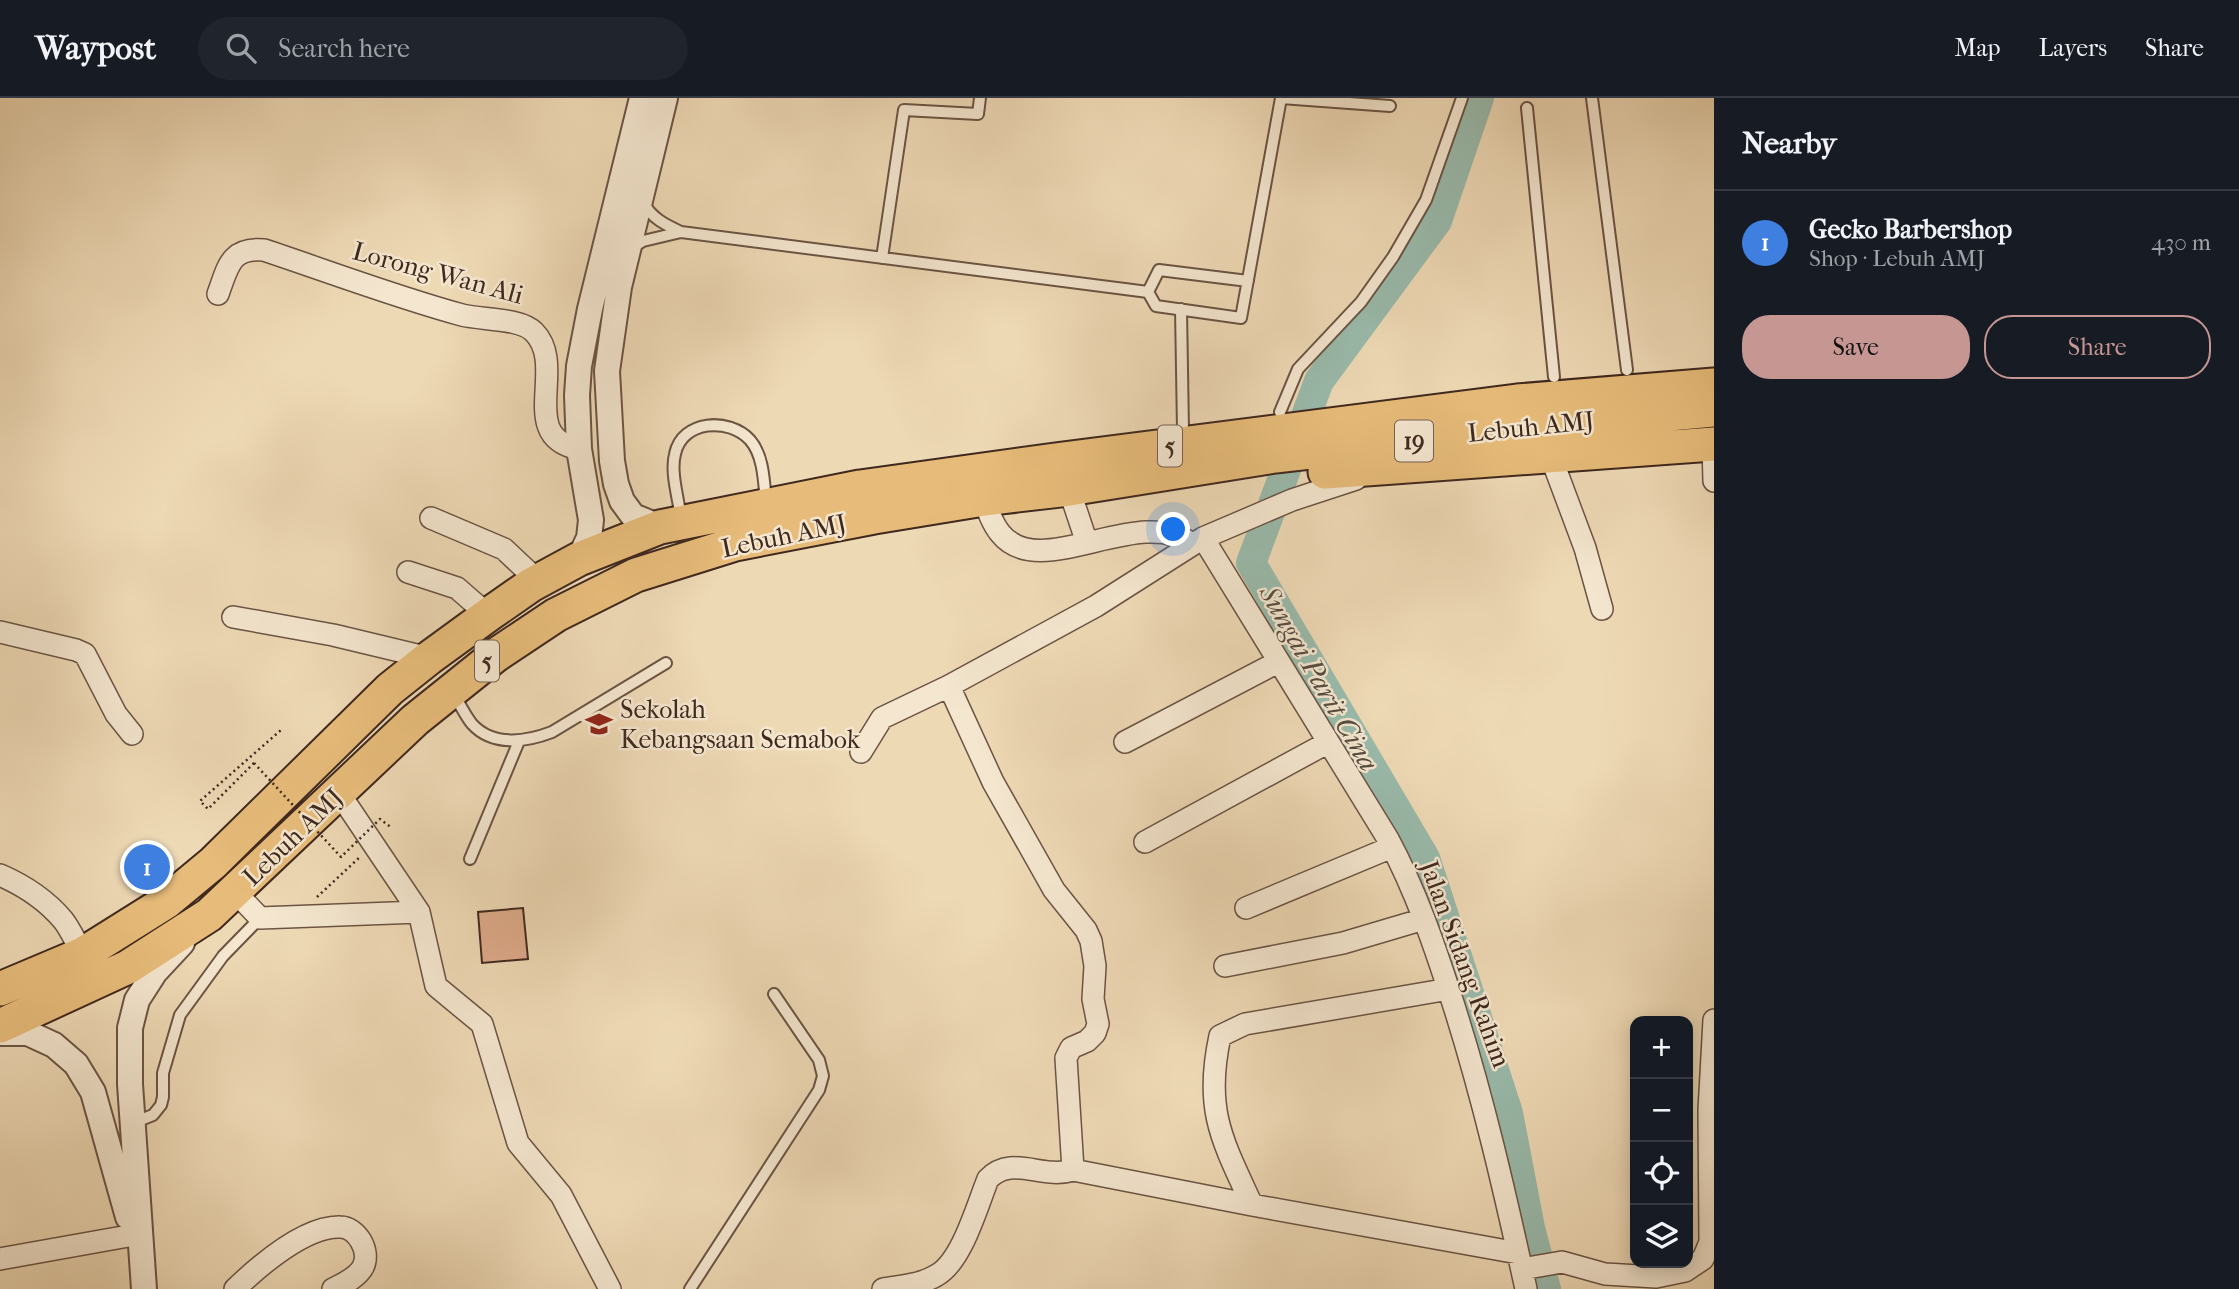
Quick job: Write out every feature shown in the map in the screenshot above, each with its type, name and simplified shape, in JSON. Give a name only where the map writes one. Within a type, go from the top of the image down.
[{"type":"highway","points":[[1062,475],[1294,444],[1554,377],[1714,363]]},
{"type":"highway","name":"Lebuh AMJ","points":[[0,989],[83,954],[166,902],[213,863],[390,689],[488,615],[538,581],[579,559],[671,525],[860,487],[1062,475],[1519,415],[1714,385]]},
{"type":"highway","name":"Lebuh AMJ","points":[[1519,415],[1714,410]]},
{"type":"highway","points":[[1062,475],[1183,430],[1294,444],[1391,468],[1713,444]]},
{"type":"highway","name":"Lebuh AMJ","points":[[0,1026],[128,967],[209,915],[450,690],[556,615],[636,575],[735,544],[984,499],[1062,475]]},
{"type":"street","points":[[579,559],[589,538],[591,520],[579,449],[576,395],[579,366],[590,309],[642,98]]},
{"type":"street","points":[[665,98],[620,287],[607,371],[612,461],[622,501],[633,516],[671,525]]},
{"type":"street","name":"Lorong Wan Ali","points":[[218,294],[229,264],[237,254],[249,249],[264,250],[462,314],[519,323],[531,328],[537,334],[547,359],[545,418],[560,442],[579,449]]},
{"type":"street","points":[[861,751],[882,718],[950,686],[1096,606],[1198,541],[1228,526],[1294,444]]},
{"type":"street","points":[[1713,444],[1714,481]]},
{"type":"street","points":[[1551,457],[1585,548],[1602,609]]},
{"type":"street","points":[[1062,475],[1087,543]]},
{"type":"street","points":[[984,499],[991,519],[1001,535],[1015,545],[1034,551],[1152,531],[1198,541]]},
{"type":"street","points":[[430,518],[504,549],[538,581]]},
{"type":"street","name":"Jalan Sidang Rahim","points":[[1198,541],[1278,662],[1392,847],[1424,919],[1449,989],[1478,1081],[1530,1268]]},
{"type":"street","points":[[408,572],[457,588],[488,615]]},
{"type":"street","points":[[233,617],[334,635],[429,658]]},
{"type":"street","points":[[0,632],[85,654],[116,714],[132,734]]},
{"type":"street","points":[[1125,742],[1278,662]]},
{"type":"street","points":[[950,686],[993,782],[1054,890],[1086,930],[1094,954],[1093,999],[1098,1024],[1095,1033],[1087,1041],[1071,1048],[1066,1058],[1073,1170]]},
{"type":"street","points":[[1145,842],[1327,743]]},
{"type":"street","points":[[339,793],[419,912],[436,986],[482,1024],[517,1143],[561,1195],[610,1289]]},
{"type":"street","points":[[1246,908],[1392,847]]},
{"type":"street","points":[[0,875],[43,901],[63,921],[83,954]]},
{"type":"street","points":[[234,892],[261,918],[419,912]]},
{"type":"street","points":[[143,1277],[130,1028],[137,1000],[155,972],[209,915]]},
{"type":"street","points":[[1225,966],[1343,943],[1424,919]]},
{"type":"street","points":[[1252,1205],[1217,1120],[1214,1090],[1220,1036],[1245,1024],[1449,989]]},
{"type":"street","points":[[883,1289],[922,1282],[939,1275],[954,1260],[988,1179],[996,1171],[1007,1167],[1059,1174],[1073,1170],[1252,1205],[1530,1268],[1562,1262],[1605,1274],[1656,1277],[1685,1271],[1703,1259],[1710,1242],[1712,1187],[1709,1110],[1714,1020]]},
{"type":"street","points":[[0,1033],[28,1033],[54,1045],[76,1064],[93,1092],[143,1277]]},
{"type":"street","points":[[235,1289],[263,1264],[301,1239],[337,1227],[349,1228],[356,1233],[365,1258],[362,1268],[353,1278],[333,1289]]},
{"type":"street","points":[[0,1259],[134,1236]]},
{"type":"lane","points":[[882,258],[904,110],[978,114],[980,98]]},
{"type":"lane","points":[[1148,292],[1156,306],[1241,318],[1281,98],[1390,106]]},
{"type":"lane","points":[[1294,444],[1298,369],[1361,302],[1393,257],[1426,200],[1462,98]]},
{"type":"lane","points":[[1591,98],[1627,370]]},
{"type":"lane","points":[[1527,108],[1554,377]]},
{"type":"lane","points":[[642,199],[648,212],[662,223],[681,232],[1148,292]]},
{"type":"lane","points":[[629,250],[643,241],[681,232]]},
{"type":"lane","points":[[1148,292],[1159,270],[1248,281]]},
{"type":"lane","points":[[1181,309],[1183,430]]},
{"type":"lane","points":[[671,525],[675,453],[686,435],[706,425],[732,427],[751,441],[763,470],[766,506]]},
{"type":"lane","points":[[450,690],[472,724],[485,735],[519,741],[534,739],[551,732],[666,663]]},
{"type":"lane","points":[[470,859],[519,741]]},
{"type":"lane","points":[[133,1123],[153,1115],[161,1105],[163,1073],[180,1015],[223,956],[261,918]]},
{"type":"lane","points":[[690,1289],[819,1090],[823,1076],[819,1060],[774,994]]},
{"type":"path","points":[[281,730],[200,801],[208,809],[254,763],[341,857],[380,819],[392,828],[318,897]]},
{"type":"building","points":[[523,908],[528,959],[482,963],[478,912]]},
{"type":"waterway","name":"Sungai Parit Cina","points":[[1479,98],[1437,221],[1319,381],[1251,563],[1425,858],[1508,1113],[1530,1228],[1546,1289]]},
{"type":"place","name":"Sekolah Kebangsaan Semabok","points":[[599,724]]},
{"type":"place","name":"Gecko Barbershop","points":[[147,867]]}]
